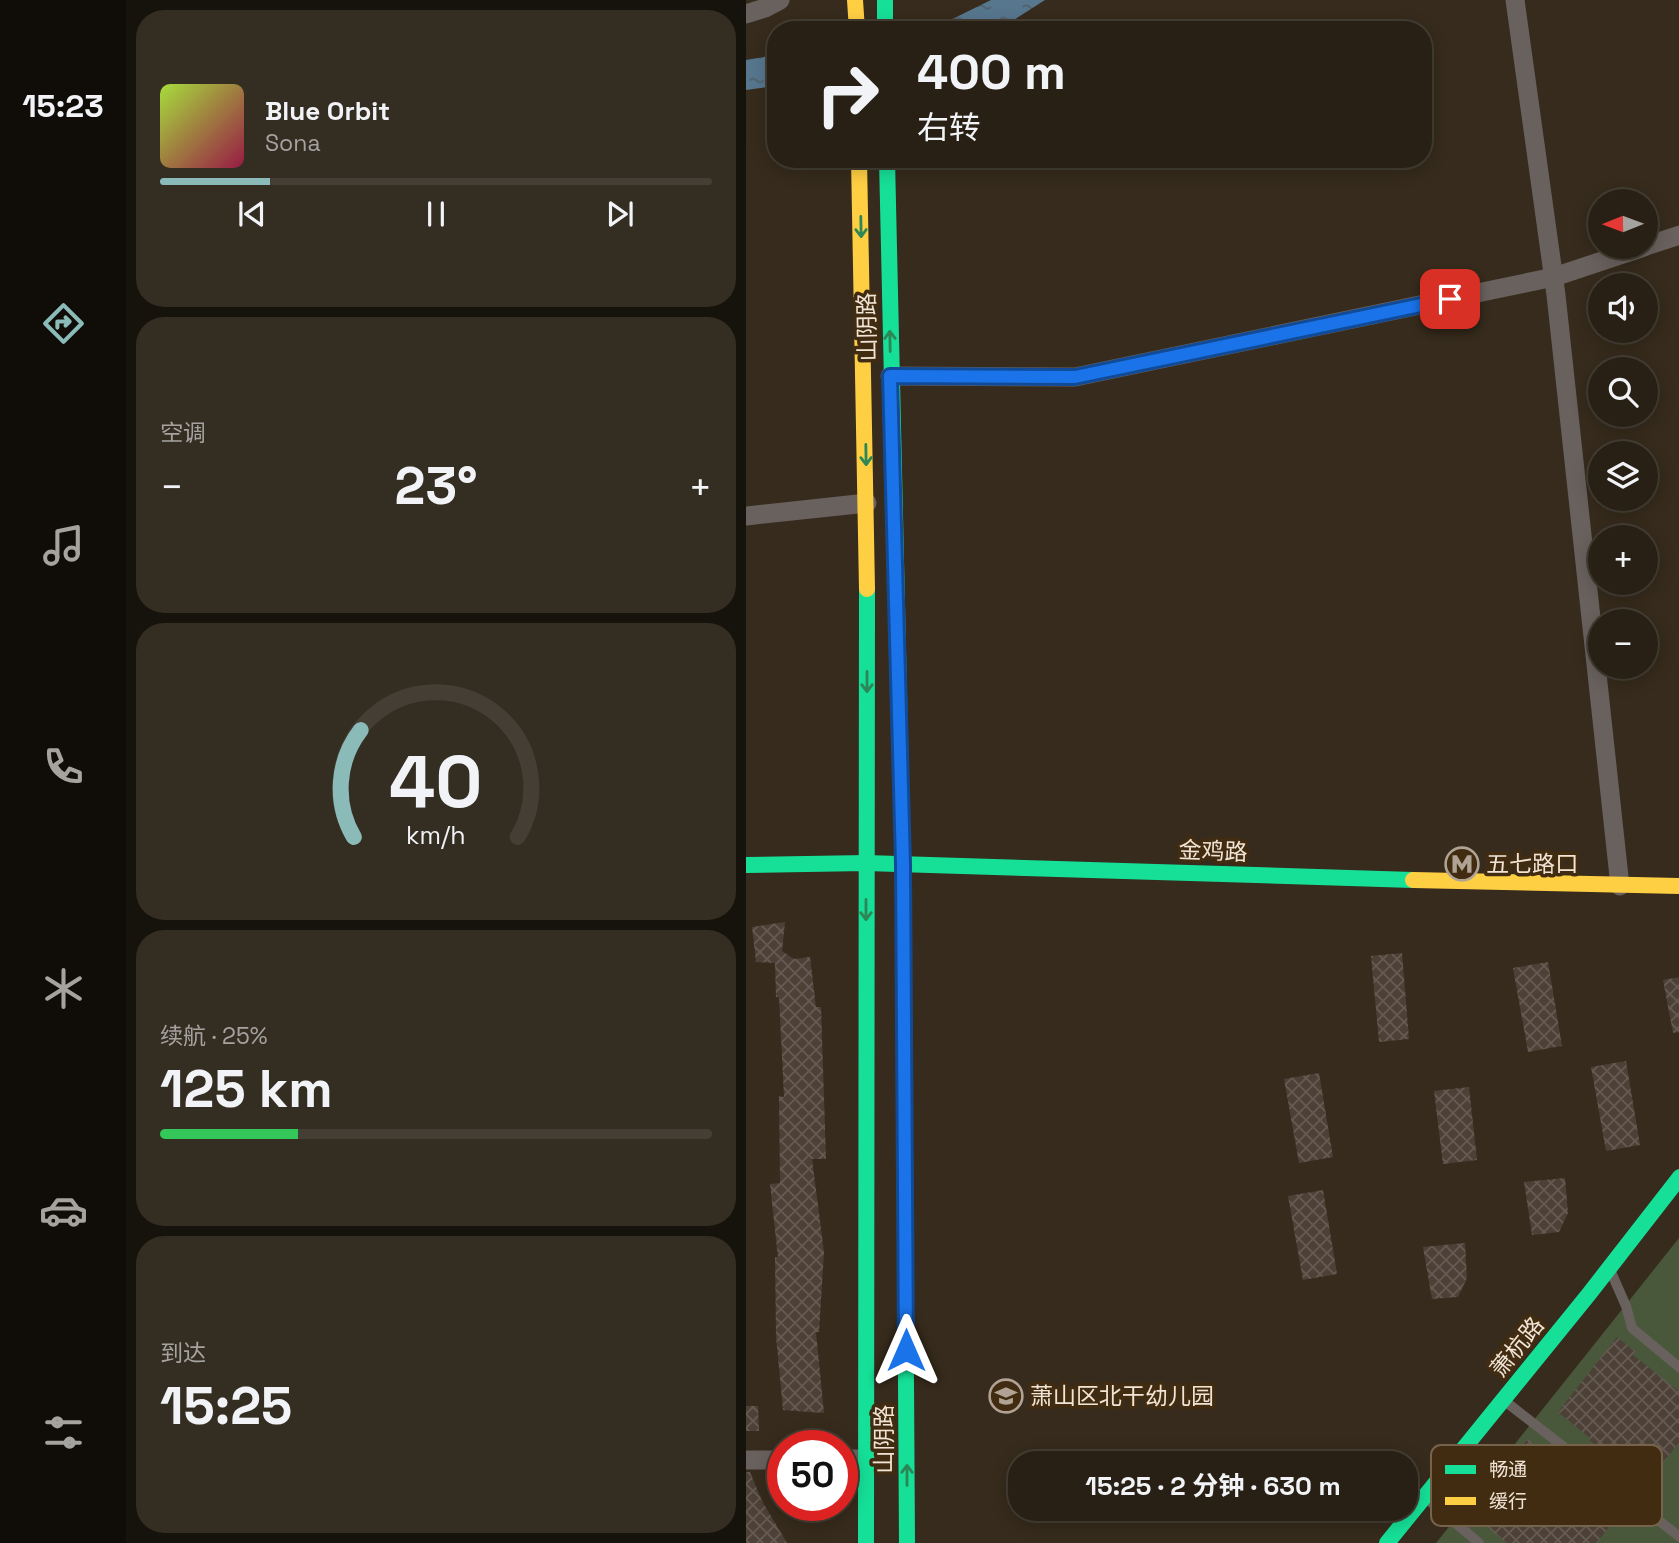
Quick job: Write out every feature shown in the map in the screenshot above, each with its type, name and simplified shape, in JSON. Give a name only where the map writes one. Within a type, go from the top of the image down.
[{"type":"main road","points":[[885,1],[885,21]]},
{"type":"main road","name":"山阴路","points":[[859,168],[867,503],[866,1543]]},
{"type":"main road","name":"山阴路","points":[[887,168],[903,864],[907,1543]]},
{"type":"main road","name":"金鸡路","points":[[746,865],[866,863],[1679,886]]},
{"type":"main road","name":"萧杭路","points":[[1466,1445],[1679,1177]]},
{"type":"main road","name":"萧杭路","points":[[1387,1543],[1431,1488]]},
{"type":"street","points":[[746,14],[780,0]]},
{"type":"street","points":[[1515,0],[1554,277],[1620,886]]},
{"type":"street","points":[[1658,242],[1679,235]]},
{"type":"street","points":[[890,376],[1075,377],[1554,277],[1607,259]]},
{"type":"street","points":[[746,516],[867,503]]},
{"type":"street","points":[[858,1459],[866,1459]]},
{"type":"street","points":[[746,1460],[767,1460]]},
{"type":"lane","points":[[1609,1268],[1626,1306],[1632,1328],[1679,1368]]},
{"type":"lane","points":[[1503,1399],[1562,1445]]},
{"type":"lane","points":[[1424,1497],[1431,1503]]},
{"type":"lane","points":[[1662,1524],[1679,1537]]},
{"type":"lane","points":[[1459,1526],[1479,1543]]},
{"type":"green space","points":[[1679,1238],[1679,1543],[1436,1543],[1450,1526],[1662,1526],[1662,1445],[1514,1445]]},
{"type":"water","points":[[991,0],[1045,0],[1012,21],[948,21]]},
{"type":"water","points":[[767,56],[767,87],[746,90],[746,60]]},
{"type":"building","points":[[785,922],[782,951],[794,959],[810,957],[816,1007],[821,1007],[826,1159],[812,1159],[824,1252],[819,1332],[816,1332],[824,1413],[783,1410],[776,1336],[775,1257],[778,1258],[770,1184],[780,1183],[779,1096],[784,1097],[779,997],[776,997],[775,963],[756,962],[752,927]]},
{"type":"building","points":[[1402,953],[1409,1039],[1379,1042],[1371,956]]},
{"type":"building","points":[[1548,962],[1562,1046],[1528,1052],[1513,968]]},
{"type":"building","points":[[1680,977],[1680,1032],[1673,1033],[1663,980]]},
{"type":"building","points":[[1626,1061],[1640,1145],[1606,1151],[1591,1067]]},
{"type":"building","points":[[1319,1073],[1333,1157],[1299,1163],[1284,1079]]},
{"type":"building","points":[[1469,1087],[1477,1160],[1443,1164],[1434,1091]]},
{"type":"building","points":[[1565,1178],[1568,1213],[1559,1232],[1532,1235],[1524,1182]]},
{"type":"building","points":[[1323,1190],[1337,1274],[1303,1280],[1288,1196]]},
{"type":"building","points":[[1465,1243],[1467,1278],[1458,1297],[1432,1299],[1423,1247]]},
{"type":"building","points":[[1617,1337],[1636,1352],[1633,1355],[1680,1392],[1680,1441],[1662,1464],[1662,1445],[1595,1445],[1558,1412]]},
{"type":"building","points":[[746,1406],[758,1406],[759,1431],[746,1431]]},
{"type":"building","points":[[1528,1439],[1535,1445],[1523,1445]]},
{"type":"building","points":[[746,1472],[750,1472],[767,1509],[767,1521],[774,1521],[787,1543],[746,1543]]},
{"type":"building","points":[[1485,1526],[1610,1526],[1597,1543],[1507,1543]]},
{"type":"traffic: fast","points":[[885,0],[885,21]]},
{"type":"traffic: fast","points":[[887,168],[903,872]]},
{"type":"traffic: fast","points":[[866,1543],[867,589]]},
{"type":"traffic: fast","points":[[746,865],[866,863],[1413,880]]},
{"type":"traffic: fast","points":[[1467,1445],[1680,1177]]},
{"type":"traffic: fast","points":[[905,1220],[907,1543]]},
{"type":"traffic: fast","points":[[1387,1543],[1431,1489]]},
{"type":"traffic: slow","points":[[855,0],[856,21]]},
{"type":"traffic: slow","points":[[859,168],[867,589]]},
{"type":"traffic: slow","points":[[903,872],[905,1220]]},
{"type":"traffic: slow","points":[[1413,880],[1680,886]]},
{"type":"place","name":"五七路口","points":[[1462,864]]},
{"type":"place","name":"萧山区北干幼儿园","points":[[1006,1396]]},
{"type":"route","points":[[906,1350],[903,864],[890,376],[1075,377],[1450,299]]}]
